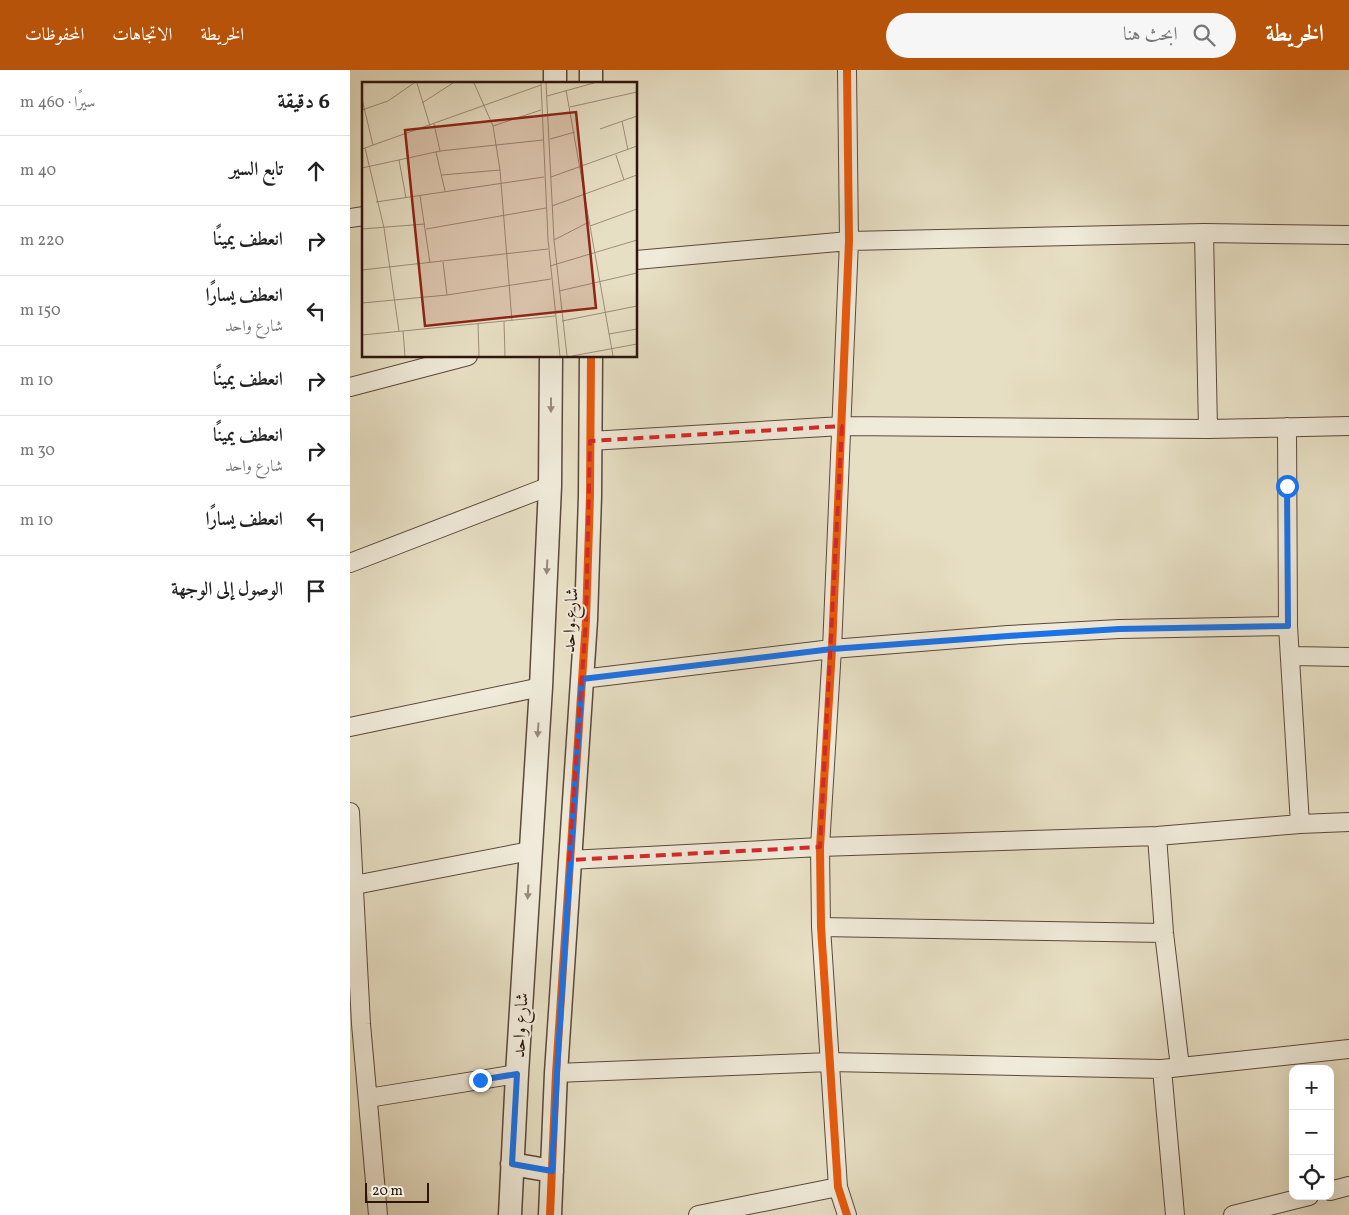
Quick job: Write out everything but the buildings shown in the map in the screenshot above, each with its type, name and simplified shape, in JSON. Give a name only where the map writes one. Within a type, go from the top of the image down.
[{"type":"street","points":[[846,70],[850,241],[832,649],[820,847],[821,928],[838,1187],[847,1215]]},
{"type":"street","points":[[1204,233],[1208,428]]},
{"type":"street","points":[[638,260],[850,241],[1204,233],[1349,235]]},
{"type":"street","points":[[350,387],[460,358]]},
{"type":"street","name":"شارع واحد","points":[[510,1215],[541,687],[550,486],[551,358]]},
{"type":"street","name":"شارع واحد","points":[[550,1215],[556,1073],[586,601],[590,496],[591,358]]},
{"type":"street","points":[[590,441],[842,426],[1208,428],[1349,426]]},
{"type":"street","points":[[1287,427],[1288,626],[1300,824]]},
{"type":"street","points":[[350,563],[550,486]]},
{"type":"street","points":[[582,679],[832,649],[1119,629],[1288,626]]},
{"type":"street","points":[[1291,656],[1349,657]]},
{"type":"street","points":[[350,727],[541,687]]},
{"type":"street","points":[[350,812],[352,885],[361,1024],[378,1215]]},
{"type":"street","points":[[569,860],[820,847],[1157,836],[1300,824],[1349,822]]},
{"type":"street","points":[[1157,836],[1164,933],[1180,1067]]},
{"type":"street","points":[[352,885],[530,851]]},
{"type":"street","points":[[821,928],[1164,933]]},
{"type":"street","points":[[556,1073],[830,1062],[1162,1069],[1349,1049]]},
{"type":"street","points":[[1162,1069],[1175,1215]]},
{"type":"street","points":[[368,1098],[517,1074]]},
{"type":"street","points":[[512,1164],[552,1171]]},
{"type":"street","points":[[1334,1190],[1349,1186]]},
{"type":"street","points":[[698,1215],[838,1187]]},
{"type":"street","points":[[1233,1215],[1293,1200]]},
{"type":"highlighted area","points":[[842,426],[820,847],[569,860],[586,620],[590,441]]},
{"type":"cycle path","points":[[847,70],[849,241],[832,649],[820,847],[821,927],[838,1187],[847,1215]]},
{"type":"cycle path","points":[[550,1215],[556,1073],[586,620],[590,496],[591,358]]},
{"type":"route","points":[[480,1080],[517,1074],[512,1164],[552,1171],[569,860],[582,679],[832,649],[1119,629],[1288,626],[1287,486]]}]
